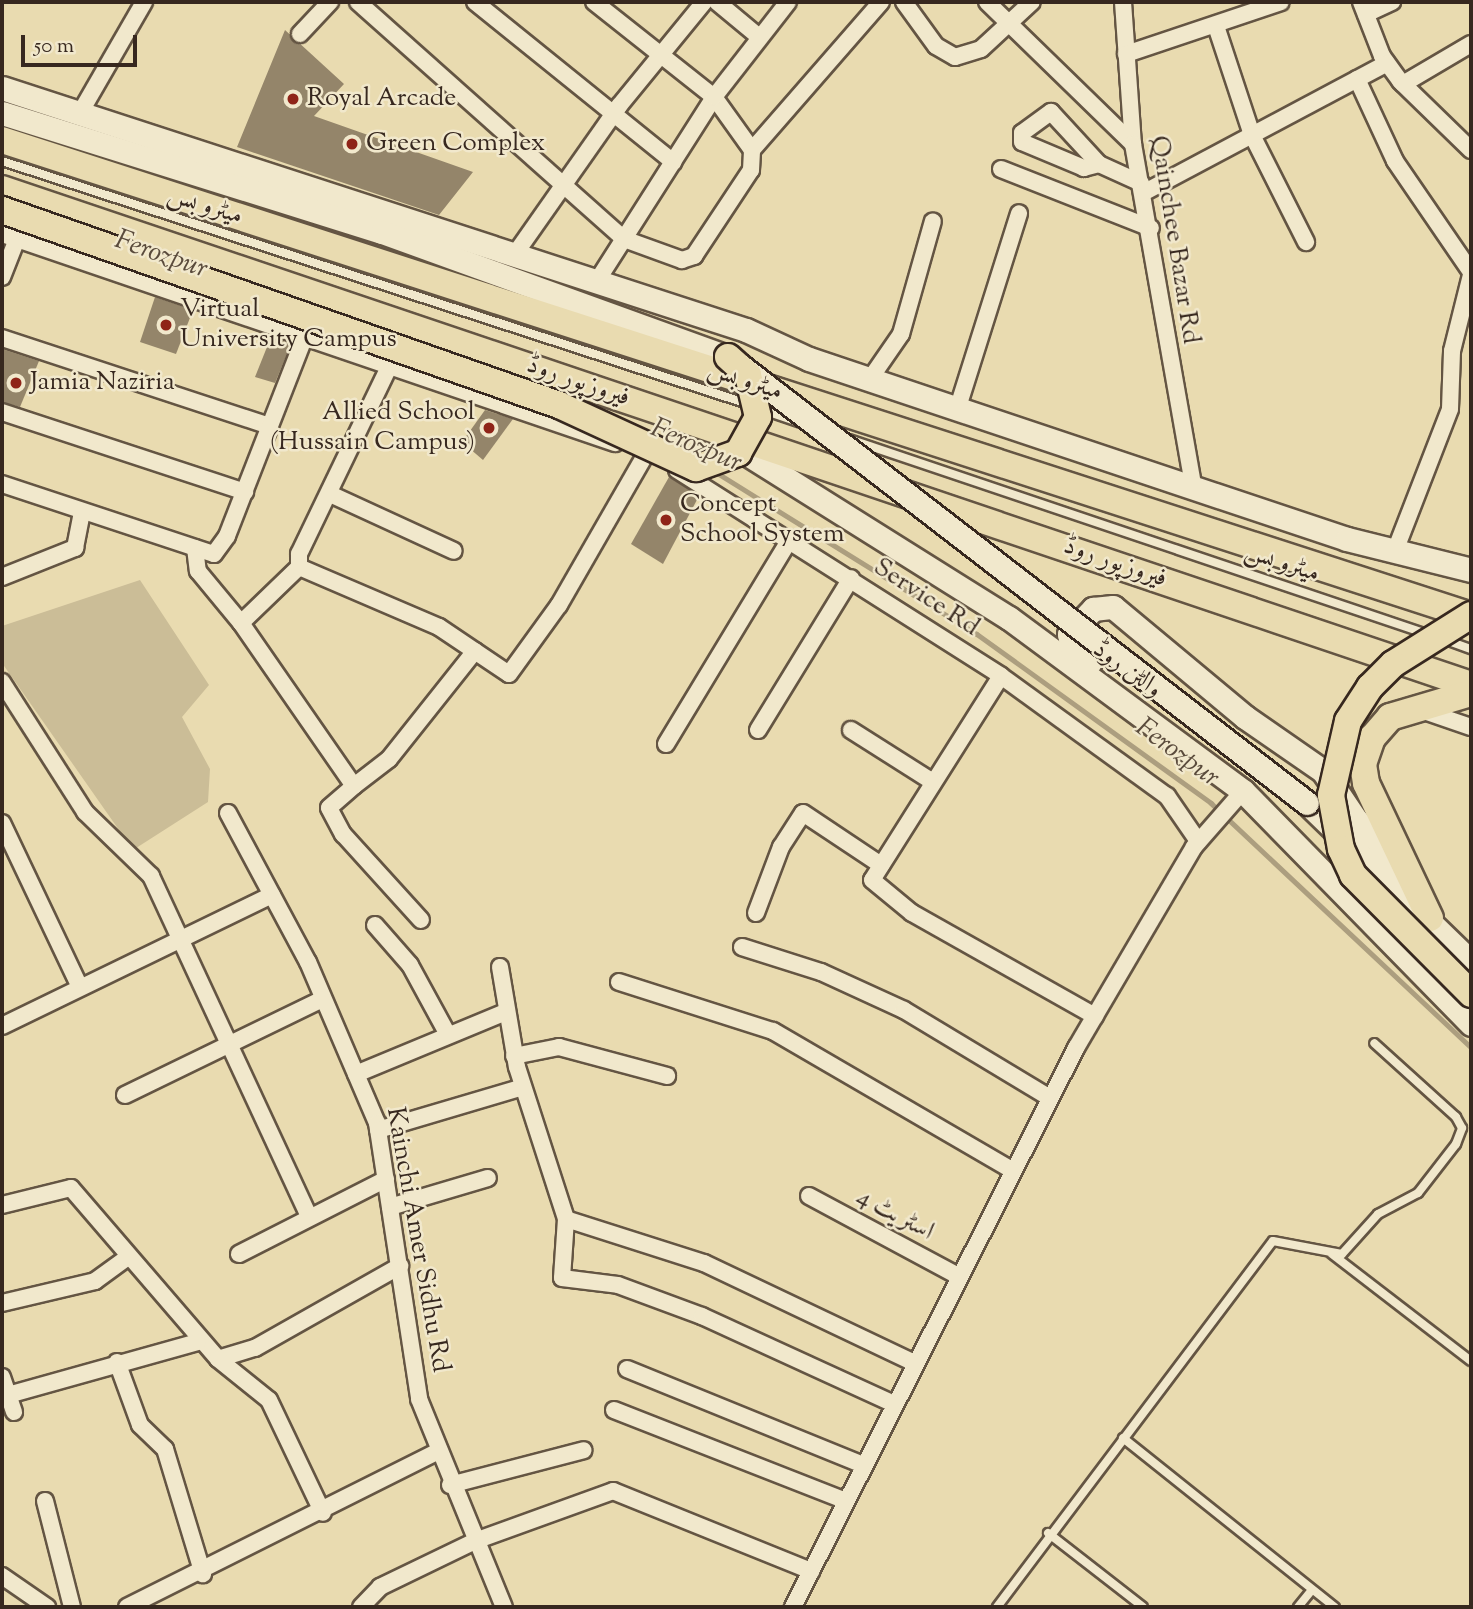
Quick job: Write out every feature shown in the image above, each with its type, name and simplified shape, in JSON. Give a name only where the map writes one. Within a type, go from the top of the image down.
[{"type":"main road","points":[[2,88],[597,281],[870,379],[1395,551],[1471,570]]},
{"type":"main road","points":[[2,113],[382,232],[728,357],[1307,803],[1430,918],[1471,962]]},
{"type":"main road","name":"فیروزپور روڈ","points":[[2,140],[1471,615]]},
{"type":"main road","name":"فیروزپور روڈ","points":[[2,189],[1471,685]]},
{"type":"main road","points":[[2,210],[559,405],[696,468],[738,453],[758,417],[748,375],[728,357]]},
{"type":"main road","name":"والٹن روڈ","points":[[700,424],[1009,618],[1243,792],[1471,1024]]},
{"type":"main road","points":[[1204,762],[1203,744],[1072,649],[1069,634],[1083,615],[1113,607],[1245,717],[1314,763],[1365,831],[1410,873]]},
{"type":"main road","points":[[1471,615],[1370,687],[1348,721],[1331,795],[1341,849],[1353,875],[1471,994]]},
{"type":"main road","points":[[1430,918],[1366,783],[1363,764],[1372,738],[1390,717],[1412,707],[1471,693]]},
{"type":"street","points":[[80,113],[144,2]]},
{"type":"street","points":[[300,34],[330,2]]},
{"type":"street","points":[[358,2],[624,239],[682,260],[694,256],[751,170],[752,150],[881,2]]},
{"type":"street","points":[[475,2],[673,162]]},
{"type":"street","points":[[594,2],[714,97],[752,150]]},
{"type":"street","points":[[515,254],[613,115],[704,2]]},
{"type":"street","points":[[717,2],[758,36]]},
{"type":"street","points":[[597,281],[714,97],[758,36],[787,2]]},
{"type":"street","points":[[904,2],[936,46],[955,57],[968,57],[1032,2]]},
{"type":"street","points":[[987,2],[1133,144]]},
{"type":"street","name":"Qainchee Bazar Rd","points":[[1123,2],[1133,144],[1151,229],[1193,484]]},
{"type":"street","points":[[1126,54],[1281,2]]},
{"type":"street","points":[[1392,2],[1364,8],[1387,63],[1403,84],[1471,150]]},
{"type":"street","points":[[1216,26],[1252,135],[1306,243]]},
{"type":"street","points":[[1403,84],[1471,44]]},
{"type":"street","points":[[1099,164],[1084,168],[1022,142],[1022,133],[1051,112],[1099,164],[1142,188],[1252,135],[1387,63]]},
{"type":"street","points":[[1357,79],[1395,161],[1471,274],[1452,351],[1450,410],[1395,551]]},
{"type":"street","points":[[1457,137],[1471,126]]},
{"type":"street","points":[[1001,169],[1151,229]]},
{"type":"street","points":[[958,407],[1020,213]]},
{"type":"street","points":[[870,379],[901,334],[933,221]]},
{"type":"street","points":[[2,277],[9,236]]},
{"type":"street","name":"Service Rd","points":[[9,236],[646,454],[790,539],[1001,676],[1167,796],[1198,841]]},
{"type":"street","points":[[2,484],[195,548],[220,550],[304,336]]},
{"type":"street","points":[[2,338],[270,426]]},
{"type":"street","points":[[241,623],[299,567],[299,554],[390,365]]},
{"type":"street","points":[[2,412],[245,492]]},
{"type":"street","points":[[299,567],[439,627],[509,674],[559,605],[646,454]]},
{"type":"street","points":[[330,494],[454,551]]},
{"type":"street","points":[[2,577],[75,548],[82,512]]},
{"type":"street","points":[[666,744],[790,539]]},
{"type":"street","points":[[195,548],[198,571],[241,623],[354,786]]},
{"type":"street","points":[[758,730],[851,578]]},
{"type":"street","points":[[421,920],[343,834],[329,808],[389,759],[475,651]]},
{"type":"street","points":[[1001,676],[872,880],[912,913],[1095,1016]]},
{"type":"street","points":[[2,682],[85,812],[151,876],[225,1044],[309,1216]]},
{"type":"street","points":[[1412,707],[1471,727]]},
{"type":"street","points":[[851,730],[933,782]]},
{"type":"street","points":[[793,1607],[1049,1098],[1198,841],[1243,792]]},
{"type":"street","name":"Kainchi Amer Sidhu Rd","points":[[228,813],[323,999],[378,1130],[419,1399],[436,1452],[504,1607]]},
{"type":"street","points":[[756,913],[781,848],[803,813],[881,866]]},
{"type":"street","points":[[2,823],[80,987]]},
{"type":"street","points":[[2,1026],[272,895]]},
{"type":"street","points":[[375,925],[410,965],[447,1033]]},
{"type":"street","points":[[742,947],[821,972],[904,1010],[1049,1098]]},
{"type":"street","points":[[500,967],[514,1056],[566,1219],[562,1278],[618,1285],[690,1312],[894,1404]]},
{"type":"street","points":[[619,982],[773,1031],[1012,1170]]},
{"type":"street","points":[[125,1094],[323,999]]},
{"type":"street","points":[[356,1074],[447,1033],[506,1012]]},
{"type":"street","points":[[514,1056],[559,1047],[667,1076]]},
{"type":"street","points":[[378,1130],[523,1087]]},
{"type":"street","points":[[390,1207],[488,1178]]},
{"type":"street","points":[[239,1254],[386,1179]]},
{"type":"street","points":[[2,1205],[71,1188],[198,1342],[268,1400],[323,1513]]},
{"type":"street","name":"اسٹریٹ 4","points":[[809,1196],[958,1276]]},
{"type":"street","points":[[566,1219],[704,1264],[915,1363]]},
{"type":"street","points":[[2,1303],[95,1281],[128,1257]]},
{"type":"street","points":[[218,1359],[254,1348],[400,1266]]},
{"type":"street","points":[[8,1395],[117,1362],[198,1342]]},
{"type":"street","points":[[117,1362],[140,1425],[165,1449],[203,1574]]},
{"type":"street","points":[[627,1369],[864,1465]]},
{"type":"street","points":[[2,1377],[14,1412]]},
{"type":"street","points":[[614,1410],[846,1501]]},
{"type":"street","points":[[450,1485],[584,1450]]},
{"type":"street","points":[[127,1607],[203,1574],[436,1452]]},
{"type":"street","points":[[360,1607],[380,1587],[475,1541],[613,1491],[811,1571]]},
{"type":"street","points":[[46,1501],[72,1607]]},
{"type":"street","points":[[2,1576],[47,1607]]},
{"type":"lane","name":"میٹرو بس","points":[[2,161],[639,367],[1471,649]]},
{"type":"lane","points":[[1332,1254],[1351,1248],[1378,1214],[1418,1192],[1461,1133],[1456,1117],[1374,1043]]},
{"type":"lane","points":[[997,1607],[1048,1533],[1273,1241],[1332,1254],[1471,1361]]},
{"type":"lane","points":[[1123,1438],[1335,1607]]},
{"type":"lane","points":[[1048,1533],[1143,1607]]},
{"type":"lane","points":[[1298,1607],[1312,1590]]},
{"type":"shaded area","points":[[140,580],[209,685],[182,717],[210,769],[208,802],[133,850],[2,663],[2,626]]},
{"type":"building","points":[[285,30],[344,84],[314,116],[473,172],[439,215],[237,147]]},
{"type":"building","name":"Virtual University Campus","points":[[155,297],[193,310],[176,354],[140,342]]},
{"type":"building","points":[[271,337],[291,344],[275,383],[255,377]]},
{"type":"building","name":"Jamia Naziria","points":[[2,349],[39,361],[20,407],[2,402]]},
{"type":"building","name":"Allied School (Hussain Campus)","points":[[485,410],[513,419],[483,460],[462,442]]},
{"type":"building","name":"Concept School System","points":[[669,477],[699,496],[663,564],[631,544]]},
{"type":"waterway","name":"Ferozpur","points":[[714,471],[977,634],[1211,803],[1471,1047]]},
{"type":"place","name":"Royal Arcade","points":[[293,99]]},
{"type":"place","name":"Green Complex","points":[[352,144]]},
{"type":"place","name":"Virtual University Campus","points":[[166,325]]},
{"type":"place","name":"Jamia Naziria","points":[[16,383]]},
{"type":"place","name":"Allied School (Hussain Campus)","points":[[489,428]]},
{"type":"place","name":"Concept School System","points":[[666,520]]}]
